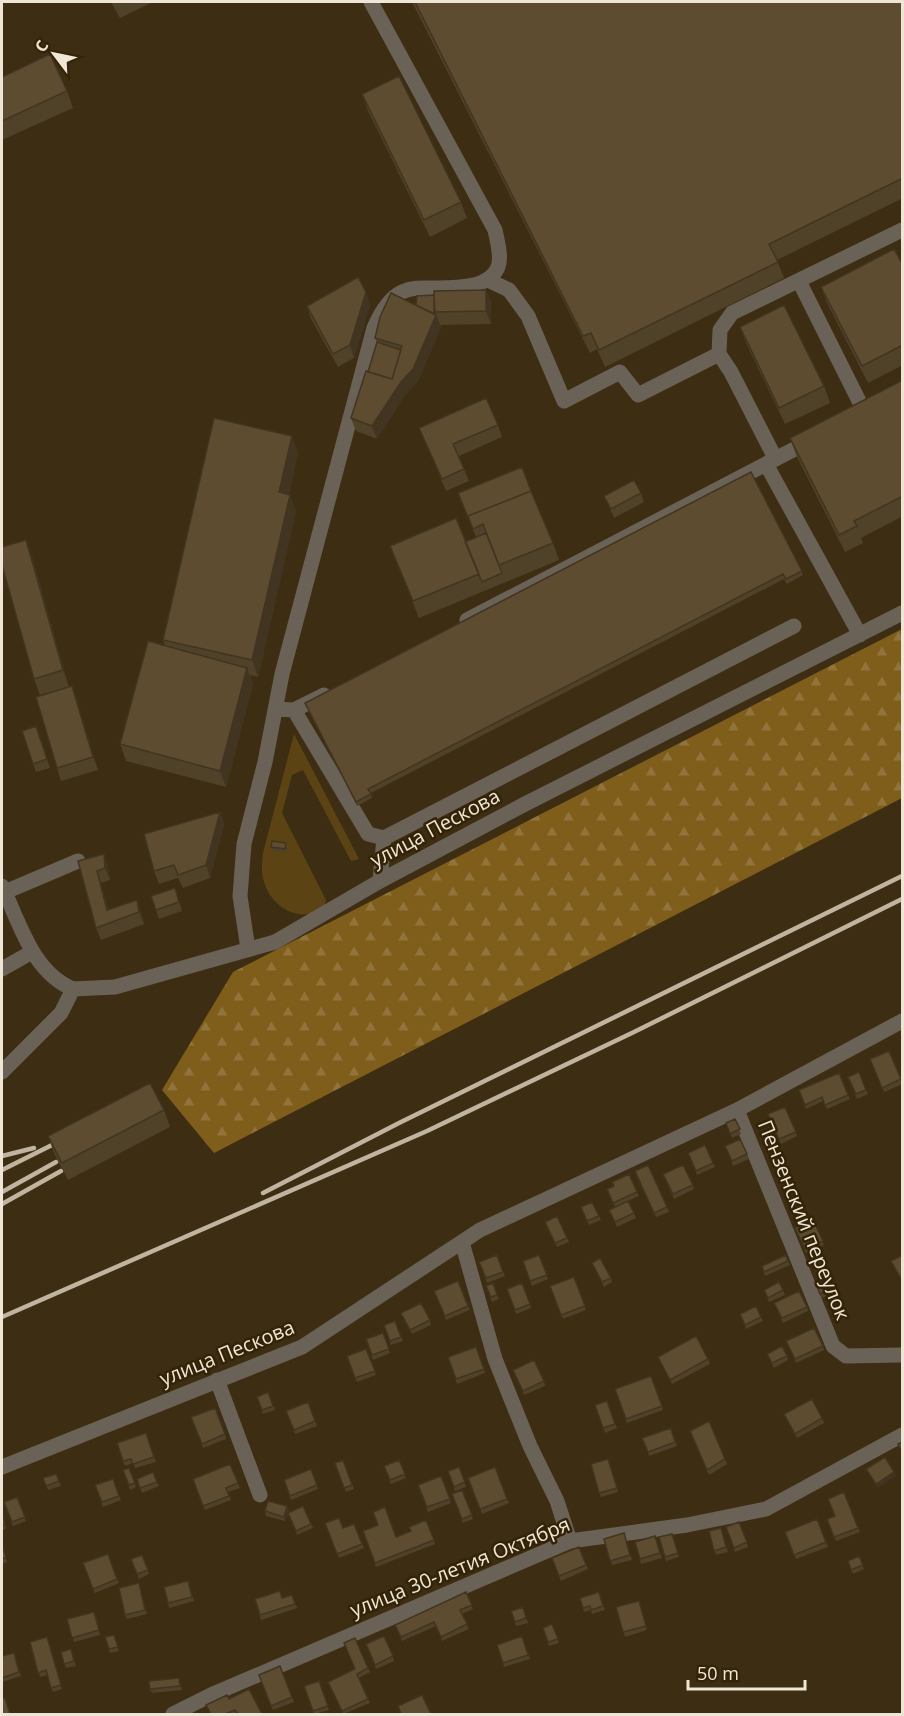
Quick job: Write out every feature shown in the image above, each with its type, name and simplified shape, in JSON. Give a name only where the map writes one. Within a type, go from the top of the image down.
[{"type":"street","points":[[248,949],[240,896],[244,844],[282,674],[374,328],[380,314],[401,292],[416,287],[471,285],[488,280],[498,267],[495,230],[371,2]]},
{"type":"street","points":[[860,635],[770,461],[731,372],[718,354],[720,330],[732,313],[903,230]]},
{"type":"street","points":[[488,280],[509,290],[528,316],[564,401],[620,372],[638,395],[718,354]]},
{"type":"street","points":[[799,280],[865,413]]},
{"type":"street","points":[[451,628],[825,433]]},
{"type":"street","name":"улица Пескова","points":[[73,989],[115,987],[275,942],[380,881],[527,803],[903,613]]},
{"type":"street","points":[[294,710],[368,834],[384,838],[794,626]]},
{"type":"street","points":[[276,709],[294,710],[336,688]]},
{"type":"street","points":[[380,881],[384,838]]},
{"type":"street","points":[[2,1072],[61,1013],[73,989],[54,979],[32,952],[3,889],[78,861]]},
{"type":"street","points":[[2,969],[32,952]]},
{"type":"street","name":"улица Пескова","points":[[2,1467],[302,1347],[480,1230],[737,1110],[903,1021]]},
{"type":"street","name":"Пензенский переулок","points":[[737,1110],[833,1346],[846,1356],[903,1355]]},
{"type":"street","points":[[462,1242],[495,1359],[530,1446],[557,1501],[570,1541]]},
{"type":"street","points":[[218,1380],[260,1495]]},
{"type":"street","name":"улица 30-летия Октября","points":[[174,1714],[211,1695],[570,1541],[687,1525],[766,1509],[903,1435]]},
{"type":"shaded area","points":[[294,734],[359,859],[351,861],[303,770],[292,775],[282,813],[326,900],[324,908],[315,913],[306,914],[297,914],[280,906],[268,891],[262,871],[263,853]]},
{"type":"green space","points":[[902,629],[902,798],[214,1153],[162,1090],[233,972]]},
{"type":"building","points":[[415,2],[903,2],[903,178],[769,244],[778,262],[599,350],[591,333],[583,336]]},
{"type":"building","points":[[50,54],[67,91],[2,121],[2,77]]},
{"type":"building","points":[[399,76],[461,202],[424,220],[362,94]]},
{"type":"building","points":[[894,249],[903,265],[903,345],[862,366],[821,287]]},
{"type":"building","points":[[358,277],[366,292],[350,345],[333,354],[307,306]]},
{"type":"building","points":[[486,290],[486,311],[434,312],[434,291]]},
{"type":"building","points":[[391,293],[436,315],[413,369],[401,382],[372,426],[351,418],[366,371],[392,379],[402,346],[375,338],[380,317]]},
{"type":"building","points":[[434,295],[435,314],[416,305],[417,296]]},
{"type":"building","points":[[784,305],[824,386],[779,408],[740,327]]},
{"type":"building","points":[[377,342],[401,350],[392,379],[368,372]]},
{"type":"building","points":[[903,380],[903,496],[854,521],[857,526],[839,535],[790,438]]},
{"type":"building","points":[[486,398],[498,425],[453,444],[464,469],[442,479],[419,428]]},
{"type":"building","points":[[214,418],[292,436],[279,492],[290,495],[252,660],[163,640]]},
{"type":"building","points":[[522,467],[531,491],[468,516],[469,520],[458,493]]},
{"type":"building","points":[[751,472],[802,571],[786,579],[783,574],[368,789],[371,794],[356,802],[305,703]]},
{"type":"building","points":[[634,480],[641,493],[611,509],[604,496]]},
{"type":"building","points":[[531,491],[553,543],[499,565],[483,524],[473,529],[468,516]]},
{"type":"building","points":[[456,518],[479,574],[413,601],[390,546]]},
{"type":"building","points":[[486,533],[502,573],[482,582],[465,542]]},
{"type":"building","points":[[26,540],[63,670],[34,679],[2,565],[2,547]]},
{"type":"building","points":[[148,641],[247,668],[220,771],[120,744]]},
{"type":"building","points":[[72,686],[93,757],[57,768],[36,697]]},
{"type":"building","points":[[36,726],[47,759],[33,764],[22,731]]},
{"type":"building","points":[[220,812],[206,865],[178,875],[174,865],[154,871],[144,834]]},
{"type":"building","points":[[272,841],[286,843],[285,849],[271,847]]},
{"type":"building","points":[[104,854],[105,868],[97,871],[107,910],[137,900],[139,912],[96,928],[78,861]]},
{"type":"building","points":[[175,888],[179,902],[156,910],[151,896]]},
{"type":"building","points":[[889,1051],[901,1079],[882,1088],[870,1059]]},
{"type":"building","points":[[859,1072],[866,1090],[856,1094],[848,1077]]},
{"type":"building","points":[[839,1073],[848,1095],[825,1105],[822,1097],[805,1105],[799,1090]]},
{"type":"building","points":[[150,1083],[164,1110],[62,1163],[48,1136]]},
{"type":"building","points":[[785,1107],[796,1132],[779,1139],[768,1114]]},
{"type":"building","points":[[735,1119],[740,1129],[730,1134],[726,1123]]},
{"type":"building","points":[[740,1139],[747,1154],[732,1161],[725,1146]]},
{"type":"building","points":[[705,1145],[713,1163],[696,1171],[688,1153]]},
{"type":"building","points":[[648,1165],[667,1207],[654,1213],[635,1171]]},
{"type":"building","points":[[683,1165],[693,1185],[673,1194],[663,1174]]},
{"type":"building","points":[[629,1174],[637,1192],[613,1203],[607,1189],[614,1186],[612,1182]]},
{"type":"building","points":[[628,1201],[634,1213],[615,1222],[609,1210]]},
{"type":"building","points":[[592,1202],[599,1216],[587,1221],[581,1207]]},
{"type":"building","points":[[557,1216],[567,1238],[555,1243],[545,1222]]},
{"type":"building","points":[[813,1220],[823,1241],[805,1249],[795,1228]]},
{"type":"building","points":[[497,1255],[503,1272],[486,1278],[479,1262]]},
{"type":"building","points":[[539,1255],[547,1275],[530,1281],[523,1261]]},
{"type":"building","points":[[786,1255],[788,1261],[764,1272],[762,1266]]},
{"type":"building","points":[[903,1255],[903,1282],[891,1261]]},
{"type":"building","points":[[600,1258],[611,1278],[602,1282],[592,1263]]},
{"type":"building","points":[[823,1262],[826,1269],[817,1273],[814,1266]]},
{"type":"building","points":[[574,1277],[585,1306],[561,1315],[550,1286]]},
{"type":"building","points":[[828,1279],[832,1289],[820,1294],[816,1284]]},
{"type":"building","points":[[458,1281],[468,1306],[445,1316],[434,1291]]},
{"type":"building","points":[[779,1282],[783,1290],[768,1298],[764,1290]]},
{"type":"building","points":[[493,1283],[497,1295],[491,1297],[486,1286]]},
{"type":"building","points":[[522,1283],[530,1304],[515,1310],[507,1289]]},
{"type":"building","points":[[799,1291],[807,1307],[782,1318],[774,1303]]},
{"type":"building","points":[[421,1303],[430,1320],[410,1330],[401,1313]]},
{"type":"building","points":[[756,1306],[761,1317],[745,1325],[740,1314]]},
{"type":"building","points":[[395,1321],[401,1337],[390,1341],[384,1325]]},
{"type":"building","points":[[814,1328],[823,1346],[795,1359],[786,1341]]},
{"type":"building","points":[[383,1333],[389,1349],[372,1355],[366,1339]]},
{"type":"building","points":[[696,1336],[708,1359],[670,1380],[658,1357]]},
{"type":"building","points":[[782,1346],[787,1356],[772,1363],[767,1354]]},
{"type":"building","points":[[476,1347],[484,1369],[456,1379],[448,1357]]},
{"type":"building","points":[[366,1349],[375,1371],[355,1378],[347,1356]]},
{"type":"building","points":[[534,1360],[544,1381],[523,1391],[513,1370]]},
{"type":"building","points":[[651,1376],[662,1406],[626,1419],[615,1389]]},
{"type":"building","points":[[268,1392],[273,1406],[262,1410],[257,1397]]},
{"type":"building","points":[[812,1399],[822,1418],[795,1434],[784,1414]]},
{"type":"building","points":[[607,1401],[615,1424],[603,1428],[595,1405]]},
{"type":"building","points":[[308,1402],[315,1421],[294,1430],[286,1411]]},
{"type":"building","points":[[215,1408],[225,1434],[202,1444],[191,1417]]},
{"type":"building","points":[[709,1421],[725,1459],[707,1470],[690,1431]]},
{"type":"building","points":[[671,1428],[675,1442],[648,1452],[642,1438]]},
{"type":"building","points":[[146,1433],[154,1457],[133,1464],[131,1459],[123,1461],[117,1443]]},
{"type":"building","points":[[903,1442],[903,1453],[898,1444]]},
{"type":"building","points":[[885,1457],[894,1472],[876,1484],[866,1469]]},
{"type":"building","points":[[608,1459],[617,1488],[599,1493],[591,1464]]},
{"type":"building","points":[[343,1460],[352,1485],[344,1488],[335,1463]]},
{"type":"building","points":[[399,1460],[405,1474],[390,1480],[384,1466]]},
{"type":"building","points":[[230,1464],[238,1483],[226,1488],[229,1496],[203,1506],[193,1479]]},
{"type":"building","points":[[459,1467],[465,1482],[454,1487],[448,1471]]},
{"type":"building","points":[[495,1467],[507,1499],[480,1509],[468,1478]]},
{"type":"building","points":[[129,1468],[135,1483],[129,1485],[123,1470]]},
{"type":"building","points":[[311,1469],[317,1485],[290,1496],[284,1480]]},
{"type":"building","points":[[153,1472],[157,1482],[140,1488],[137,1479]]},
{"type":"building","points":[[56,1474],[59,1481],[46,1486],[43,1478]]},
{"type":"building","points":[[441,1476],[450,1499],[427,1507],[418,1485]]},
{"type":"building","points":[[113,1479],[119,1496],[102,1502],[95,1485]]},
{"type":"building","points":[[462,1490],[472,1515],[462,1519],[452,1494]]},
{"type":"building","points":[[844,1492],[858,1528],[834,1537],[827,1519],[835,1516],[828,1499]]},
{"type":"building","points":[[17,1497],[25,1517],[12,1522],[4,1502]]},
{"type":"building","points":[[268,1501],[287,1506],[284,1517],[265,1511]]},
{"type":"building","points":[[303,1506],[311,1524],[296,1531],[288,1513]]},
{"type":"building","points":[[385,1507],[396,1537],[411,1531],[409,1527],[426,1520],[434,1540],[375,1563],[363,1531],[378,1525],[373,1512]]},
{"type":"building","points":[[339,1518],[343,1528],[354,1524],[362,1544],[337,1554],[325,1523]]},
{"type":"building","points":[[817,1519],[826,1542],[794,1555],[785,1532]]},
{"type":"building","points":[[739,1522],[747,1542],[734,1548],[726,1527]]},
{"type":"building","points":[[721,1528],[726,1547],[714,1551],[709,1531]]},
{"type":"building","points":[[624,1533],[630,1555],[610,1561],[604,1539]]},
{"type":"building","points":[[672,1534],[678,1553],[665,1557],[659,1537]]},
{"type":"building","points":[[655,1536],[660,1553],[640,1559],[635,1542]]},
{"type":"building","points":[[2,1545],[6,1557],[2,1559]]},
{"type":"building","points":[[579,1547],[586,1565],[559,1576],[552,1558]]},
{"type":"building","points":[[108,1554],[117,1579],[93,1589],[83,1563]]},
{"type":"building","points":[[142,1555],[148,1570],[137,1574],[131,1559]]},
{"type":"building","points":[[859,1556],[863,1565],[851,1570],[848,1561]]},
{"type":"building","points":[[188,1581],[192,1597],[168,1603],[164,1587]]},
{"type":"building","points":[[139,1583],[145,1610],[125,1615],[119,1588]]},
{"type":"building","points":[[280,1591],[282,1598],[292,1595],[295,1604],[260,1615],[255,1599]]},
{"type":"building","points":[[466,1592],[472,1605],[460,1610],[467,1624],[441,1637],[434,1622],[401,1637],[395,1625]]},
{"type":"building","points":[[599,1592],[603,1606],[591,1610],[590,1606],[583,1608],[580,1598]]},
{"type":"building","points":[[639,1601],[646,1626],[623,1632],[616,1607]]},
{"type":"building","points":[[523,1607],[526,1618],[515,1622],[511,1611]]},
{"type":"building","points":[[94,1612],[99,1630],[72,1638],[67,1619]]},
{"type":"building","points":[[552,1624],[558,1639],[548,1642],[543,1628]]},
{"type":"building","points":[[114,1635],[118,1647],[109,1649],[105,1637]]},
{"type":"building","points":[[384,1636],[393,1656],[375,1665],[366,1644]]},
{"type":"building","points":[[522,1636],[528,1655],[503,1663],[497,1645]]},
{"type":"building","points":[[47,1637],[61,1685],[51,1688],[46,1670],[38,1673],[30,1642]]},
{"type":"building","points":[[355,1638],[368,1668],[357,1674],[368,1699],[342,1711],[328,1682],[355,1669],[344,1643]]},
{"type":"building","points":[[71,1649],[74,1661],[64,1664],[61,1652]]},
{"type":"building","points":[[14,1653],[19,1672],[2,1678],[2,1656]]},
{"type":"building","points":[[280,1666],[292,1697],[271,1706],[259,1675]]},
{"type":"building","points":[[179,1678],[180,1686],[150,1689],[149,1681]]},
{"type":"building","points":[[319,1681],[328,1706],[313,1711],[304,1686]]},
{"type":"building","points":[[249,1689],[262,1714],[238,1714],[235,1710],[225,1714],[211,1714],[206,1705],[227,1695],[229,1699]]},
{"type":"building","points":[[422,1695],[431,1714],[401,1714],[398,1706]]},
{"type":"building","points":[[5,1698],[10,1714],[2,1714],[2,1699]]},
{"type":"railway","points":[[263,1193],[399,1123],[902,876]]},
{"type":"railway","points":[[2,1317],[427,1131],[634,1032],[902,899]]},
{"type":"railway","points":[[2,1170],[66,1138]]},
{"type":"railway","points":[[2,1156],[34,1148]]},
{"type":"railway","points":[[2,1192],[56,1162]]},
{"type":"railway","points":[[2,1204],[61,1171]]}]
